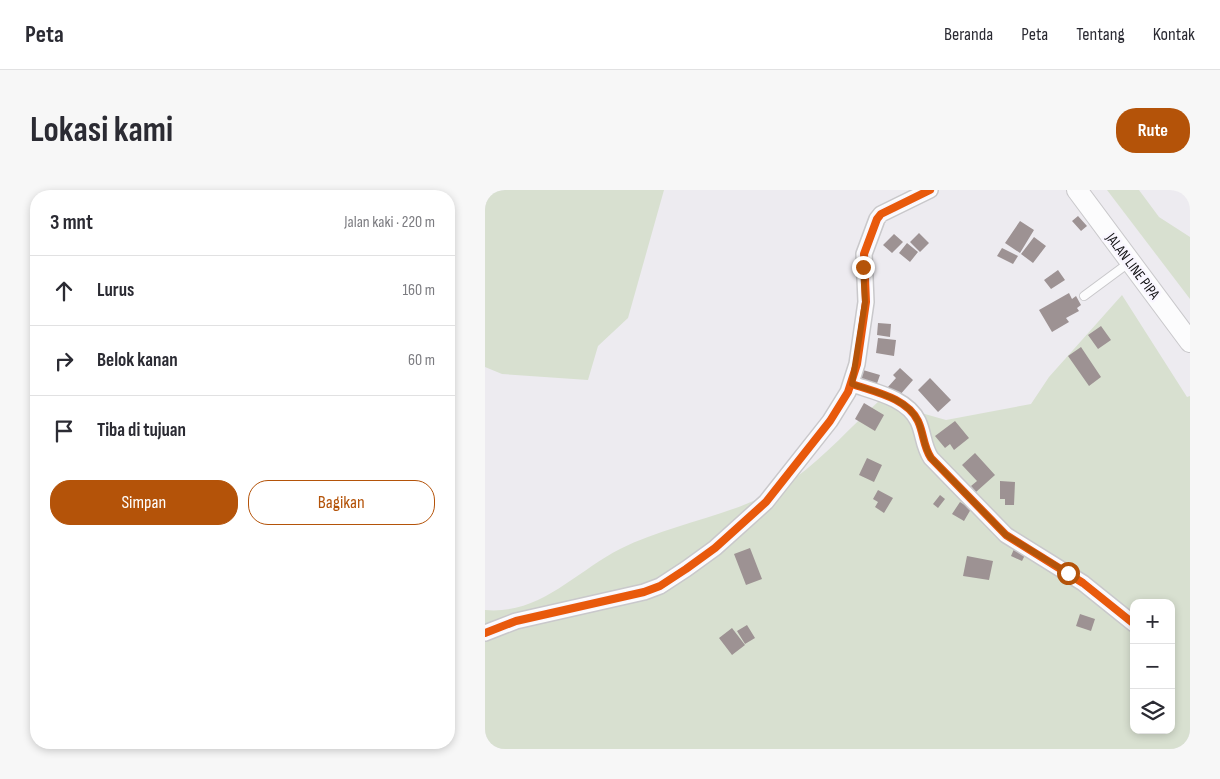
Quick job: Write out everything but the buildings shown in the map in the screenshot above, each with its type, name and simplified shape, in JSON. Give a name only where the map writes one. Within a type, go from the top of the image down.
[{"type":"main road","name":"JALAN LINE PIPA","points":[[1077,190],[1190,342]]},
{"type":"street","points":[[485,633],[516,621],[644,592],[659,586],[715,548],[766,502],[829,421],[852,384],[865,302],[863,254],[873,228],[881,214],[930,190]]},
{"type":"street","points":[[852,384],[903,404],[918,422],[924,447],[931,458],[1006,535],[1083,583],[1130,621]]},
{"type":"lane","points":[[1084,296],[1130,262]]},
{"type":"green space","points":[[485,190],[664,190],[628,318],[598,346],[588,380],[502,374],[485,367]]},
{"type":"green space","points":[[1107,190],[1139,190],[1159,217],[1190,237],[1190,299]]},
{"type":"green space","points":[[1122,295],[1187,397],[1190,396],[1190,749],[485,749],[485,610],[505,610],[523,606],[556,590],[620,549],[664,531],[754,501],[775,491],[817,460],[879,401],[946,420],[1031,404],[1049,377]]},
{"type":"cycle path","points":[[485,633],[516,621],[644,592],[660,586],[715,548],[766,502],[830,421],[848,392],[857,364],[866,302],[864,254],[877,219],[881,214],[930,190]]},
{"type":"cycle path","points":[[852,384],[880,393],[906,407],[918,421],[926,449],[931,458],[1006,535],[1083,583],[1130,621]]},
{"type":"route","points":[[863,267],[866,290],[865,302],[857,364],[852,384],[889,397],[910,410],[918,422],[924,447],[931,458],[1006,535],[1068,573]]}]
